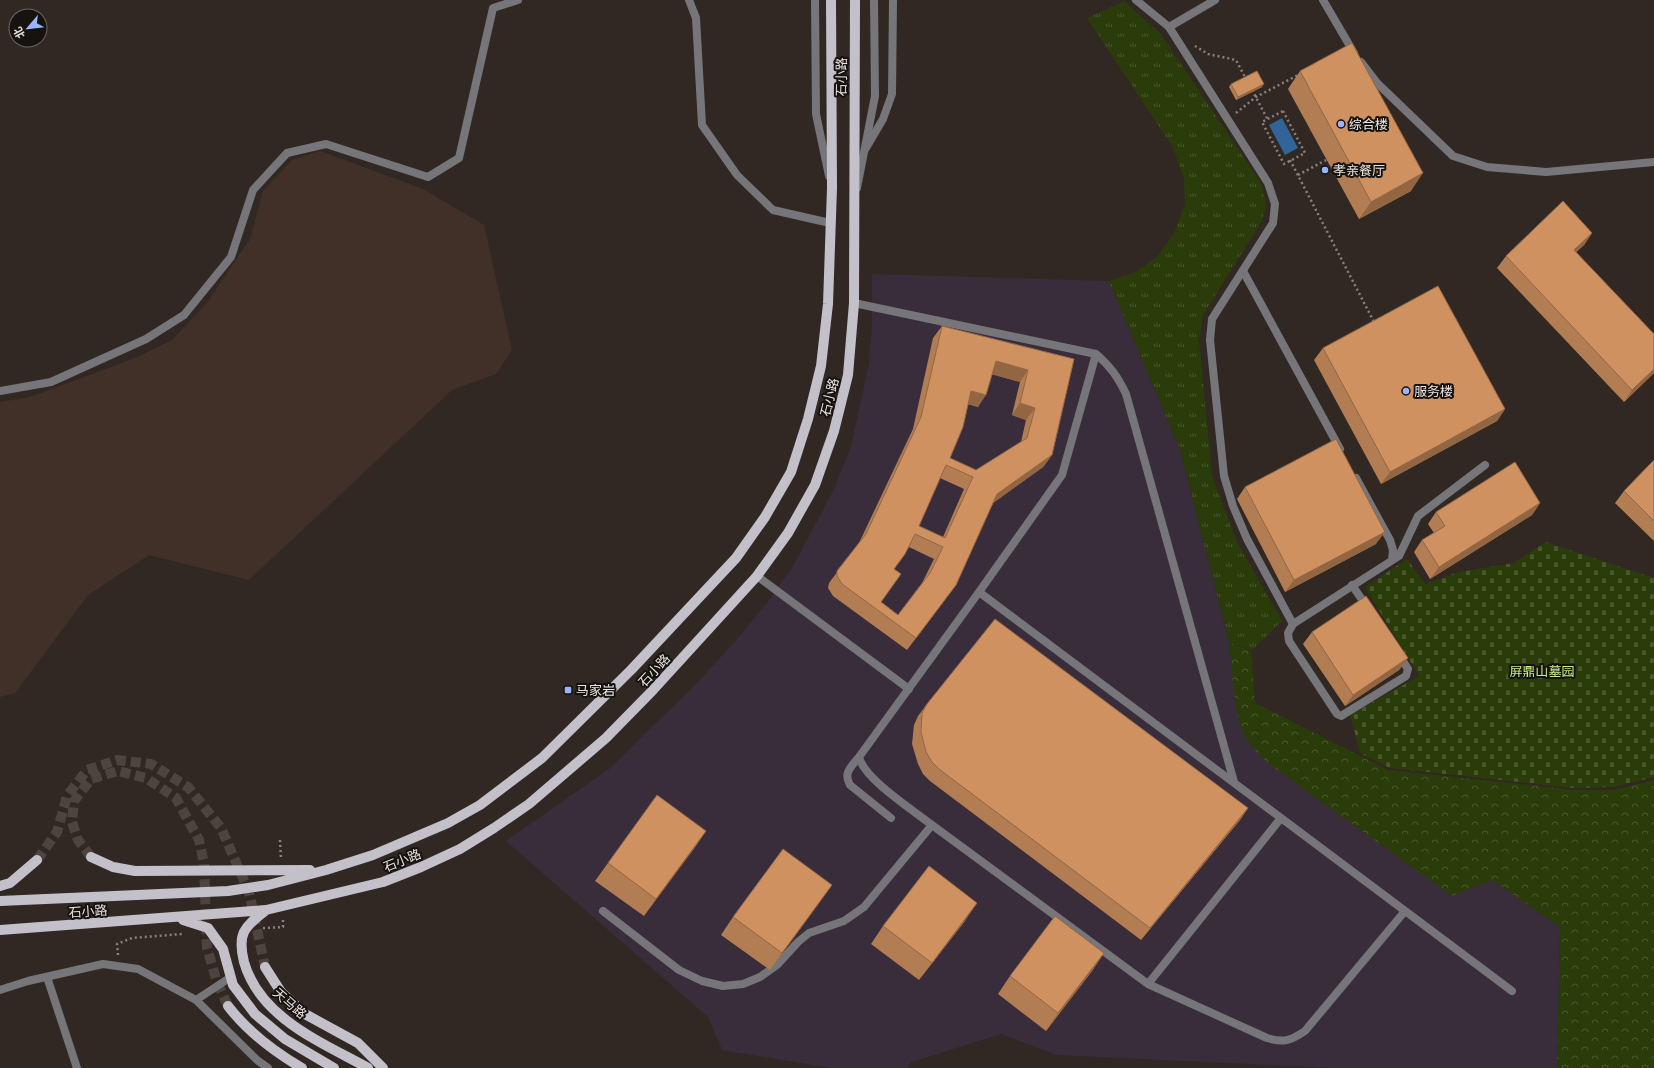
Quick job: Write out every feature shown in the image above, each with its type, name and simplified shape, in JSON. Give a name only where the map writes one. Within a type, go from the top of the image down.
[{"type":"main road","name":"石小路","points":[[0,901],[228,891],[268,885],[326,870],[410,840],[448,823],[480,805],[512,783],[542,758],[610,692],[736,558],[765,517],[792,472],[808,419],[821,366],[828,304],[832,188],[831,0]]},
{"type":"main road","name":"石小路","points":[[0,930],[177,918],[266,910],[382,882],[421,867],[460,849],[494,828],[528,804],[606,738],[653,690],[757,576],[788,532],[815,485],[829,445],[848,375],[854,303],[853,115],[855,0]]},
{"type":"main road","points":[[91,856],[113,867],[135,871],[326,870]]},
{"type":"main road","points":[[0,886],[10,883],[37,860]]},
{"type":"main road","name":"天马路","points":[[266,910],[247,924],[240,946],[248,977],[267,1004],[295,1027],[368,1068]]},
{"type":"main road","points":[[177,918],[208,928],[223,949],[233,985],[255,1014],[285,1040],[334,1068]]},
{"type":"main road","points":[[265,967],[281,992],[305,1014],[358,1043],[383,1068]]},
{"type":"main road","points":[[228,1006],[242,1024],[276,1052],[302,1068]]},
{"type":"street","points":[[0,391],[51,382],[146,338],[184,315],[231,258],[254,190],[287,153],[326,144],[428,177],[459,158],[493,8],[518,0]]},
{"type":"street","points":[[689,0],[696,18],[702,125],[737,175],[774,210],[830,223]]},
{"type":"street","points":[[815,0],[816,114],[832,188]]},
{"type":"street","points":[[854,200],[866,148],[875,96],[874,0]]},
{"type":"street","points":[[866,148],[883,119],[892,94],[893,0]]},
{"type":"street","points":[[1136,0],[1168,27],[1268,183],[1276,204],[1273,223],[1212,319],[1210,340],[1224,476],[1233,506],[1247,539],[1293,624]]},
{"type":"street","points":[[1168,27],[1215,0]]},
{"type":"street","points":[[1323,0],[1352,50],[1377,83],[1453,156],[1487,167],[1546,172],[1654,162]]},
{"type":"street","points":[[1243,271],[1345,457]]},
{"type":"street","points":[[854,303],[1096,354],[1108,364],[1118,377],[1126,394],[1234,782]]},
{"type":"street","points":[[891,818],[850,785],[846,779],[846,772],[859,757],[979,592],[1062,474],[1096,354]]},
{"type":"street","points":[[1395,650],[1408,669],[1406,676],[1341,716],[1337,714],[1289,641],[1288,633],[1293,624],[1398,556],[1418,516],[1485,465]]},
{"type":"street","points":[[1352,471],[1390,540],[1393,550],[1392,560]]},
{"type":"street","points":[[757,576],[908,688]]},
{"type":"street","points":[[1352,585],[1374,618]]},
{"type":"street","points":[[979,592],[1512,991]]},
{"type":"street","points":[[859,757],[860,764],[872,778],[932,825],[1148,984],[1267,1038],[1280,1042],[1294,1038],[1305,1031],[1405,911]]},
{"type":"street","points":[[1148,984],[1281,818]]},
{"type":"street","points":[[603,911],[679,970],[702,981],[723,986],[743,984],[760,978],[777,965],[798,942],[809,933],[844,921],[864,907],[932,825]]},
{"type":"street","points":[[0,990],[103,964],[138,969],[196,1000],[257,1060],[268,1068]]},
{"type":"street","points":[[47,977],[77,1068]]},
{"type":"street","points":[[196,1000],[231,977]]},
{"type":"path","points":[[1195,45],[1208,54],[1236,60],[1268,120]]},
{"type":"path","points":[[1227,120],[1256,98],[1302,73]]},
{"type":"path","points":[[1283,111],[1305,152],[1284,164],[1262,122],[1268,120],[1283,111]]},
{"type":"path","points":[[1290,160],[1376,326]]},
{"type":"path","points":[[1298,175],[1326,160]]},
{"type":"path","points":[[118,966],[117,944],[132,938]]},
{"type":"shaded area","points":[[320,151],[423,189],[484,225],[512,350],[496,374],[452,390],[249,580],[149,555],[88,595],[15,693],[0,697],[0,402],[30,397],[135,358],[172,340],[206,304],[250,239],[263,191],[292,160]]},
{"type":"shaded area","points":[[872,274],[1109,281],[1180,449],[1229,642],[1238,712],[1492,880],[1560,927],[1557,1068],[1334,1068],[1057,1055],[1001,1034],[911,1062],[908,1068],[831,1068],[722,1050],[708,1017],[506,841],[609,769],[697,683],[738,638],[770,599],[795,563],[835,487],[851,446],[869,364],[872,324]]},
{"type":"green space","points":[[1124,1],[1161,34],[1262,185],[1266,205],[1262,221],[1203,315],[1199,341],[1212,476],[1237,542],[1282,621],[1252,650],[1229,642],[1180,449],[1109,281],[1134,273],[1157,257],[1173,235],[1185,205],[1184,178],[1172,146],[1087,18]]},
{"type":"green space","name":"屏鼎山墓园","points":[[1546,542],[1654,578],[1654,777],[1613,787],[1573,788],[1390,768],[1360,753],[1350,715],[1419,676],[1365,587],[1407,559],[1425,584],[1459,572],[1514,563]]},
{"type":"green space","points":[[1229,642],[1251,651],[1255,703],[1388,770],[1574,790],[1614,790],[1654,780],[1654,1068],[1557,1068],[1560,927],[1492,880],[1452,896],[1268,763],[1253,748],[1242,730],[1239,721],[1235,699]]},
{"type":"water","points":[[1282,118],[1298,148],[1285,155],[1269,125]]},
{"type":"building","name":"综合楼","points":[[1352,43],[1423,173],[1371,202],[1300,71]]},
{"type":"building","points":[[1257,71],[1264,84],[1238,97],[1231,84]]},
{"type":"building","points":[[1563,201],[1592,233],[1574,250],[1654,334],[1654,369],[1632,390],[1506,256]]},
{"type":"building","name":"服务楼","points":[[1438,286],[1505,409],[1390,472],[1323,348]]},
{"type":"building","points":[[942,326],[1074,359],[1052,455],[997,494],[956,585],[916,638],[842,584],[837,576],[837,571],[866,534],[921,417]],"holes":[[[996,361],[1028,370],[1020,403],[1035,408],[1027,438],[976,470],[950,458],[963,427],[971,391],[986,395]],[[946,465],[973,477],[945,538],[919,526]],[[915,534],[943,547],[930,573],[898,615],[881,602],[901,574],[894,569],[905,554]]]},
{"type":"building","points":[[1336,439],[1385,532],[1294,580],[1245,487]]},
{"type":"building","points":[[1654,460],[1654,521],[1624,491]]},
{"type":"building","points":[[1515,462],[1540,503],[1439,567],[1422,540],[1445,526],[1436,512]]},
{"type":"building","points":[[1366,596],[1408,658],[1353,695],[1312,632]]},
{"type":"building","points":[[995,619],[1248,808],[1150,928],[939,769],[932,762],[926,752],[921,732],[922,713],[927,704]]},
{"type":"building","points":[[657,795],[706,831],[656,899],[608,863]]},
{"type":"building","points":[[783,849],[832,885],[782,953],[733,917]]},
{"type":"building","points":[[929,866],[977,903],[932,963],[883,926]]},
{"type":"building","points":[[1055,916],[1104,953],[1058,1013],[1010,976]]},
{"type":"tunnel","points":[[37,860],[57,832],[67,796],[87,770],[117,760],[151,764],[188,787],[221,828],[249,892],[265,967]]},
{"type":"tunnel","points":[[91,857],[78,840],[72,822],[74,801],[91,779],[118,771],[146,778],[176,798],[199,840],[204,863],[207,948],[217,982],[228,1006]]},
{"type":"place","name":"综合楼","points":[[1341,124]]},
{"type":"place","name":"孝亲餐厅","points":[[1325,170]]},
{"type":"place","name":"服务楼","points":[[1406,391]]},
{"type":"place","name":"马家岩","points":[[568,690]]}]
